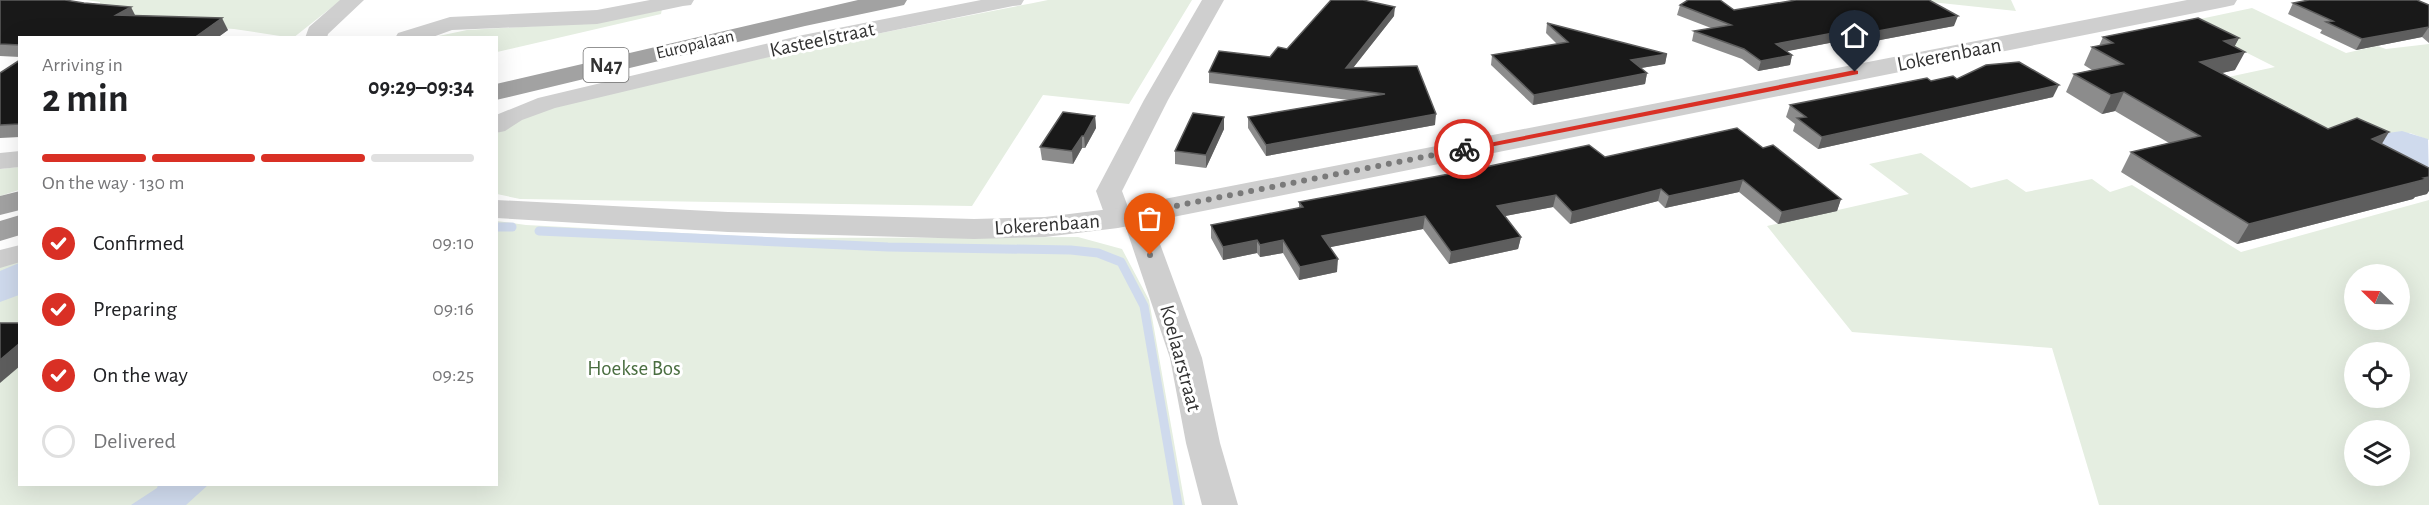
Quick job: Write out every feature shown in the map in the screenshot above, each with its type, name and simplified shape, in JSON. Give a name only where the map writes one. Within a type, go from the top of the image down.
[{"type":"highway","name":"Europalaan","points":[[498,70],[662,30],[803,0]]},
{"type":"highway","name":"Europalaan","points":[[498,92],[783,23],[895,0]]},
{"type":"highway","points":[[0,206],[18,201]]},
{"type":"highway","points":[[0,231],[18,226]]},
{"type":"street","points":[[316,36],[317,32],[353,0]]},
{"type":"street","points":[[412,36],[450,24],[597,17],[683,0]]},
{"type":"street","name":"Kasteelstraat","points":[[498,125],[513,115],[547,103],[803,42],[1013,0]]},
{"type":"street","points":[[1127,216],[1109,191],[1156,100],[1213,0]]},
{"type":"street","name":"Lokerenbaan","points":[[498,208],[728,222],[974,229],[1045,227],[1127,216],[2225,0]]},
{"type":"street","points":[[0,161],[18,159]]},
{"type":"street","name":"Koelaarstraat","points":[[1127,216],[1186,358],[1203,443],[1220,505]]},
{"type":"street","points":[[0,259],[18,254]]},
{"type":"green space","points":[[86,0],[341,0],[296,36],[176,25],[100,9],[100,2]]},
{"type":"green space","points":[[1048,0],[1192,0],[1129,104],[1043,95],[972,206],[520,199],[498,194],[498,133],[529,115],[586,98],[845,40]]},
{"type":"green space","points":[[1912,0],[2011,0],[2016,11]]},
{"type":"green space","points":[[2252,8],[2346,53],[2377,46],[2386,49],[2429,44],[2429,140],[2410,133],[2381,134],[2338,140],[2219,79],[2275,67],[2186,22]]},
{"type":"green space","points":[[662,9],[661,14],[498,52],[498,36],[438,36],[467,30],[571,24]]},
{"type":"green space","points":[[1921,153],[1971,188],[2007,179],[2026,192],[2092,179],[2110,192],[2132,185],[2241,252],[2429,200],[2429,505],[2099,505],[2052,348],[1852,332],[1767,226],[1909,194],[1869,164]]},
{"type":"green space","points":[[18,167],[18,190],[0,196],[0,169]]},
{"type":"green space","name":"Hoekse Bos","points":[[498,221],[526,225],[781,238],[1078,237],[1122,249],[1149,300],[1185,505],[0,505],[0,265],[18,259],[18,486],[498,486]]},
{"type":"water","points":[[2368,131],[2381,134],[2402,131],[2428,139],[2429,179],[2405,166]]},
{"type":"water","points":[[18,263],[18,295],[0,302],[0,271]]},
{"type":"water","points":[[158,486],[207,486],[186,505],[131,505]]},
{"type":"building","points":[[0,0],[65,0],[131,7],[116,15],[222,18],[197,36],[18,36],[18,45],[0,44]]},
{"type":"building","points":[[1331,0],[1363,0],[1395,7],[1346,68],[1417,66],[1436,114],[1266,145],[1248,117],[1385,94],[1209,72],[1219,51],[1270,57],[1278,47],[1287,49]]},
{"type":"building","points":[[1688,0],[1720,0],[1734,10],[1796,0],[1929,0],[1958,16],[1862,34],[1854,29],[1776,44],[1792,55],[1761,61],[1744,49],[1694,31],[1731,25],[1680,5]]},
{"type":"building","points":[[2309,0],[2417,0],[2429,5],[2429,27],[2362,39],[2326,22],[2333,21],[2293,3]]},
{"type":"building","points":[[2198,18],[2239,38],[2224,41],[2245,52],[2200,62],[2328,129],[2357,118],[2389,132],[2372,139],[2429,168],[2429,177],[2249,224],[2131,152],[2200,136],[2124,92],[2111,95],[2074,74],[2123,64],[2092,47],[2113,43],[2103,37]]},
{"type":"building","points":[[1547,23],[1667,54],[1631,60],[1647,73],[1534,95],[1492,55],[1568,42]]},
{"type":"building","points":[[18,61],[18,124],[0,125],[0,73]]},
{"type":"building","points":[[2019,62],[2059,85],[1822,137],[1797,118],[1806,117],[1790,105],[1927,78],[1931,81],[1953,76],[1957,79],[1986,65]]},
{"type":"building","points":[[1063,112],[1095,116],[1072,151],[1040,147]]},
{"type":"building","points":[[1193,113],[1224,117],[1206,155],[1175,151]]},
{"type":"building","points":[[1737,128],[1763,148],[1773,145],[1841,199],[1782,212],[1743,180],[1669,196],[1661,189],[1572,212],[1556,195],[1497,206],[1521,237],[1451,252],[1425,216],[1322,236],[1338,259],[1300,267],[1283,240],[1260,245],[1257,240],[1223,247],[1211,225],[1303,207],[1299,202],[1589,145],[1605,157]]},
{"type":"building","points":[[0,323],[18,323],[18,345],[0,360]]},
{"type":"waterway","points":[[498,227],[512,227]]},
{"type":"waterway","points":[[539,231],[888,247],[1071,250],[1098,253],[1121,262],[1144,306],[1178,505]]},
{"type":"way so far","points":[[1150,255],[1135,214],[1464,149]]},
{"type":"route","points":[[1464,149],[1855,72]]}]
